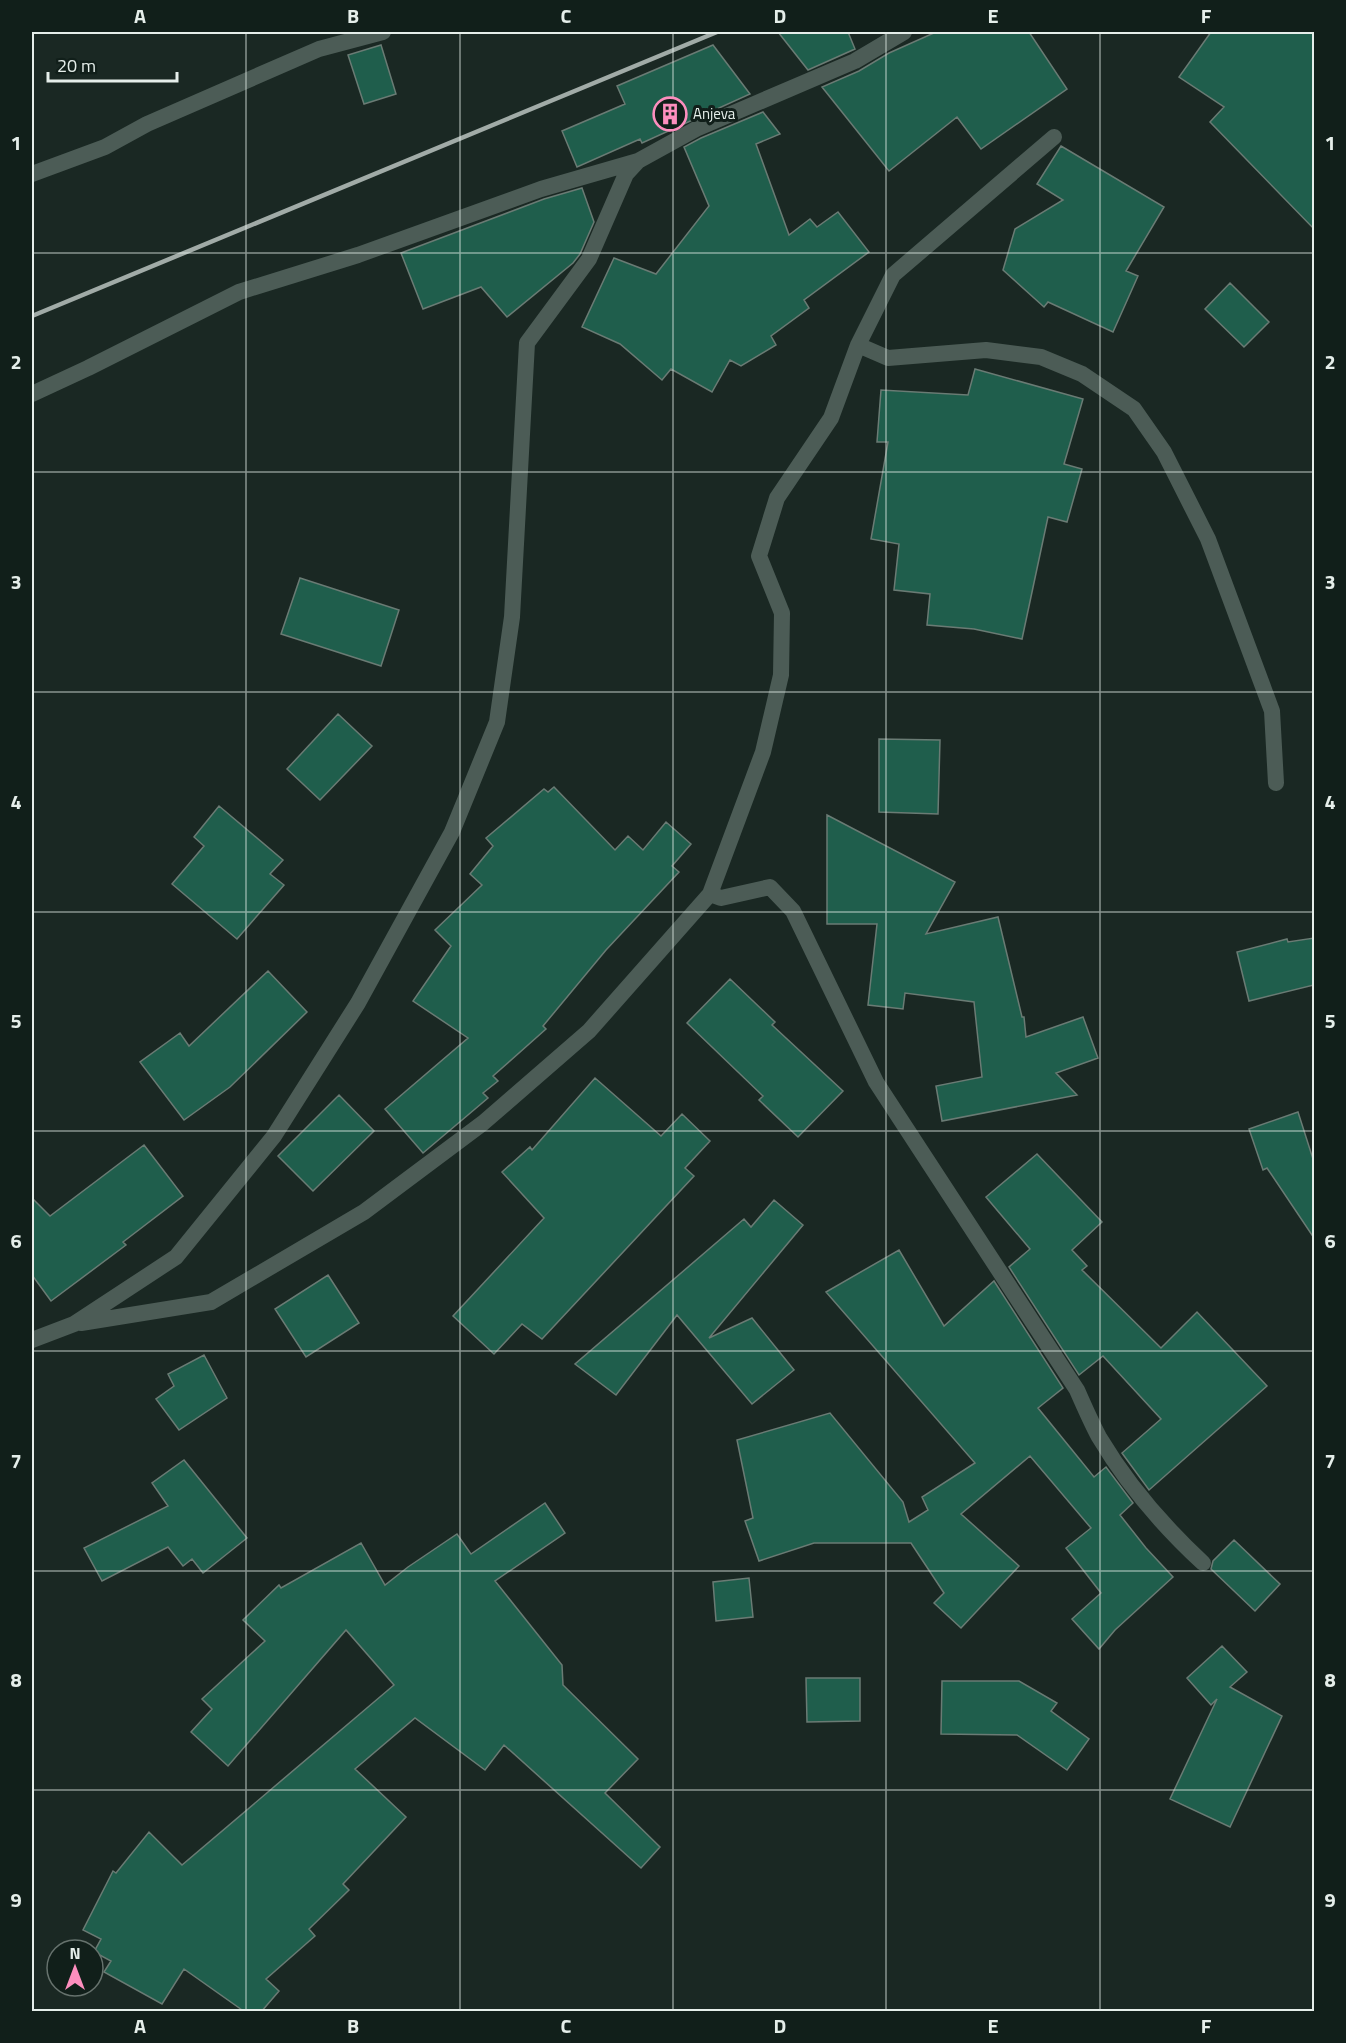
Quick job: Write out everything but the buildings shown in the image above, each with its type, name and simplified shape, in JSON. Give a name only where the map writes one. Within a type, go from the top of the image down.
[{"type":"street","points":[[32,174],[105,147],[147,124],[319,49],[383,32]]},
{"type":"street","points":[[32,394],[239,292],[358,255],[541,189],[638,161],[696,129],[855,61],[904,32]]},
{"type":"street","points":[[32,1340],[74,1324],[211,1302],[364,1212],[483,1123],[589,1031],[710,894],[763,752],[781,675],[782,613],[759,556],[777,498],[831,418],[858,345],[893,274],[1054,137]]},
{"type":"street","points":[[74,1324],[176,1257],[274,1136],[358,1003],[452,832],[497,722],[512,617],[527,343],[589,260],[626,174],[638,161]]},
{"type":"street","points":[[858,345],[888,358],[986,350],[1041,357],[1082,374],[1134,409],[1164,452],[1208,539],[1272,711],[1276,783]]},
{"type":"street","points":[[710,894],[721,898],[770,887],[793,911],[876,1082],[1077,1390],[1099,1436],[1130,1485],[1180,1543],[1203,1563]]},
{"type":"railway","points":[[32,316],[717,32]]},
{"type":"place","name":"Anjeva","points":[[670,114]]}]
